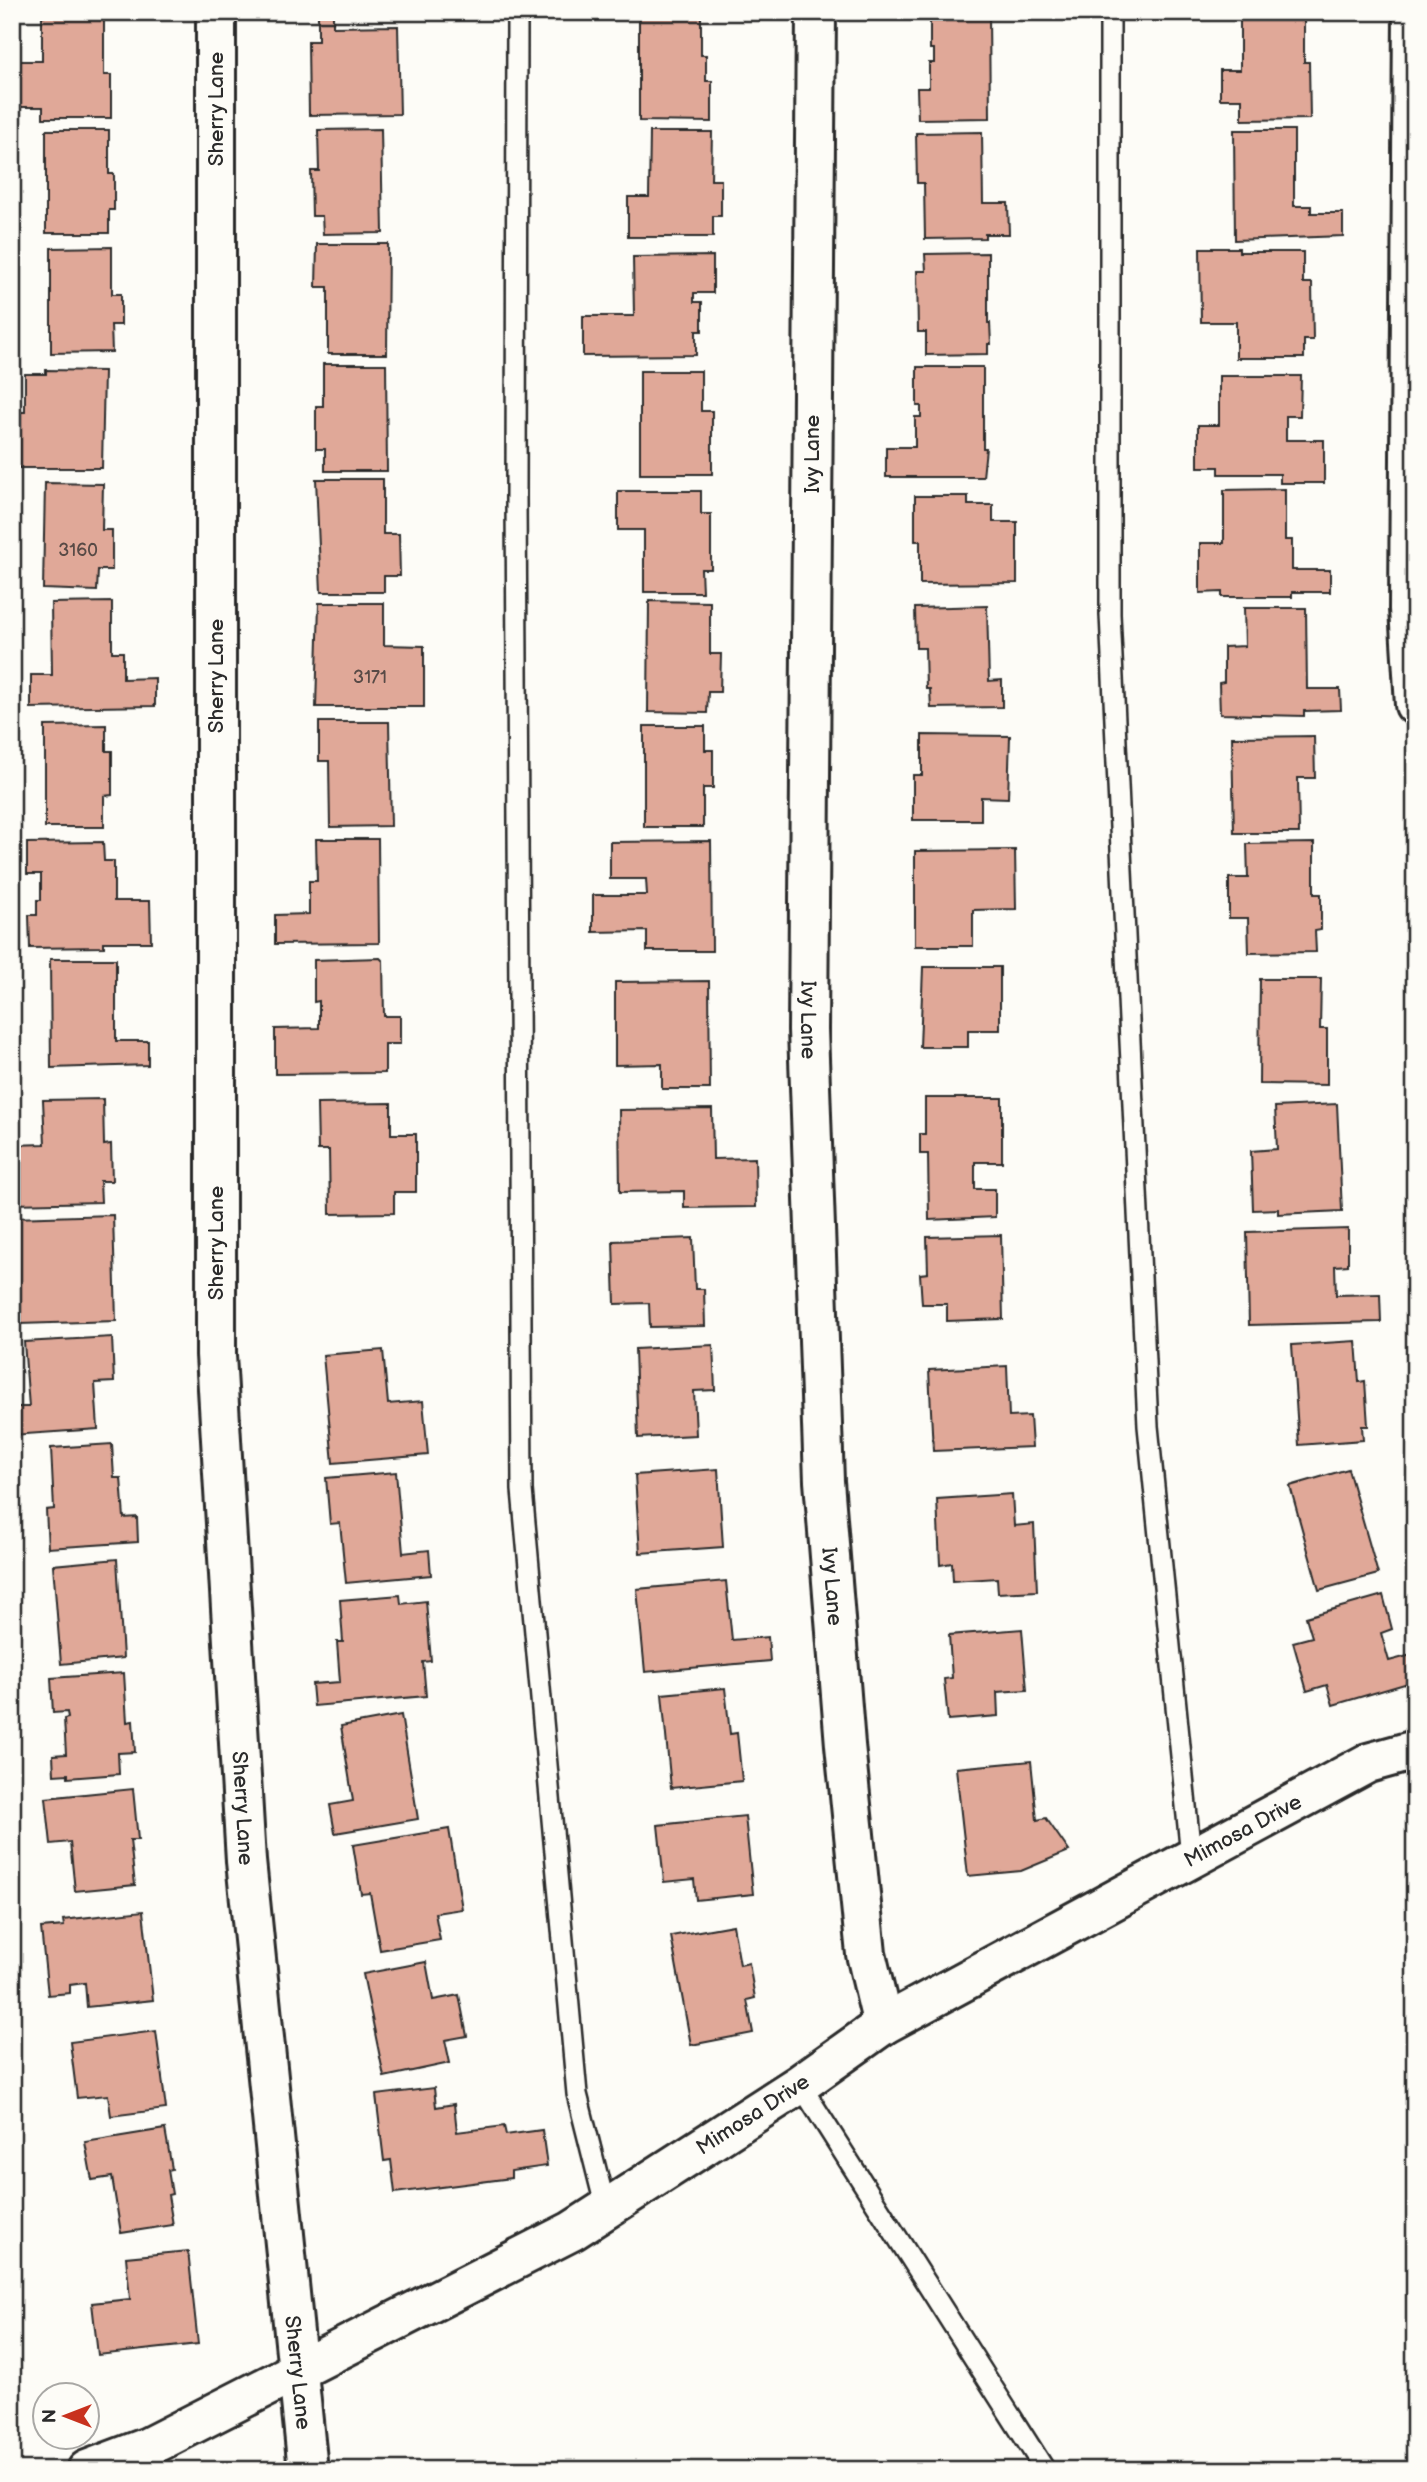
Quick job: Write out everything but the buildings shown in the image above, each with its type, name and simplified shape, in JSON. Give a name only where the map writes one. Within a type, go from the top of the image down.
[{"type":"street","name":"Sherry Lane","points":[[216,12],[216,1355],[246,1861],[308,2470]]},
{"type":"street","name":"Ivy Lane","points":[[816,12],[809,1086],[825,1494],[845,1745],[866,1954],[883,2025]]},
{"type":"street","points":[[1413,12],[1409,609],[1415,705]]},
{"type":"street","name":"Mimosa Drive","points":[[87,2470],[148,2447],[298,2373],[572,2231],[800,2084],[883,2025],[1191,1856],[1368,1763],[1415,1749]]},
{"type":"lane","points":[[517,12],[516,513],[522,1490],[577,2094],[606,2209]]},
{"type":"lane","points":[[1110,12],[1110,614],[1149,1426],[1191,1856]]},
{"type":"lane","points":[[800,2084],[1045,2470]]}]
